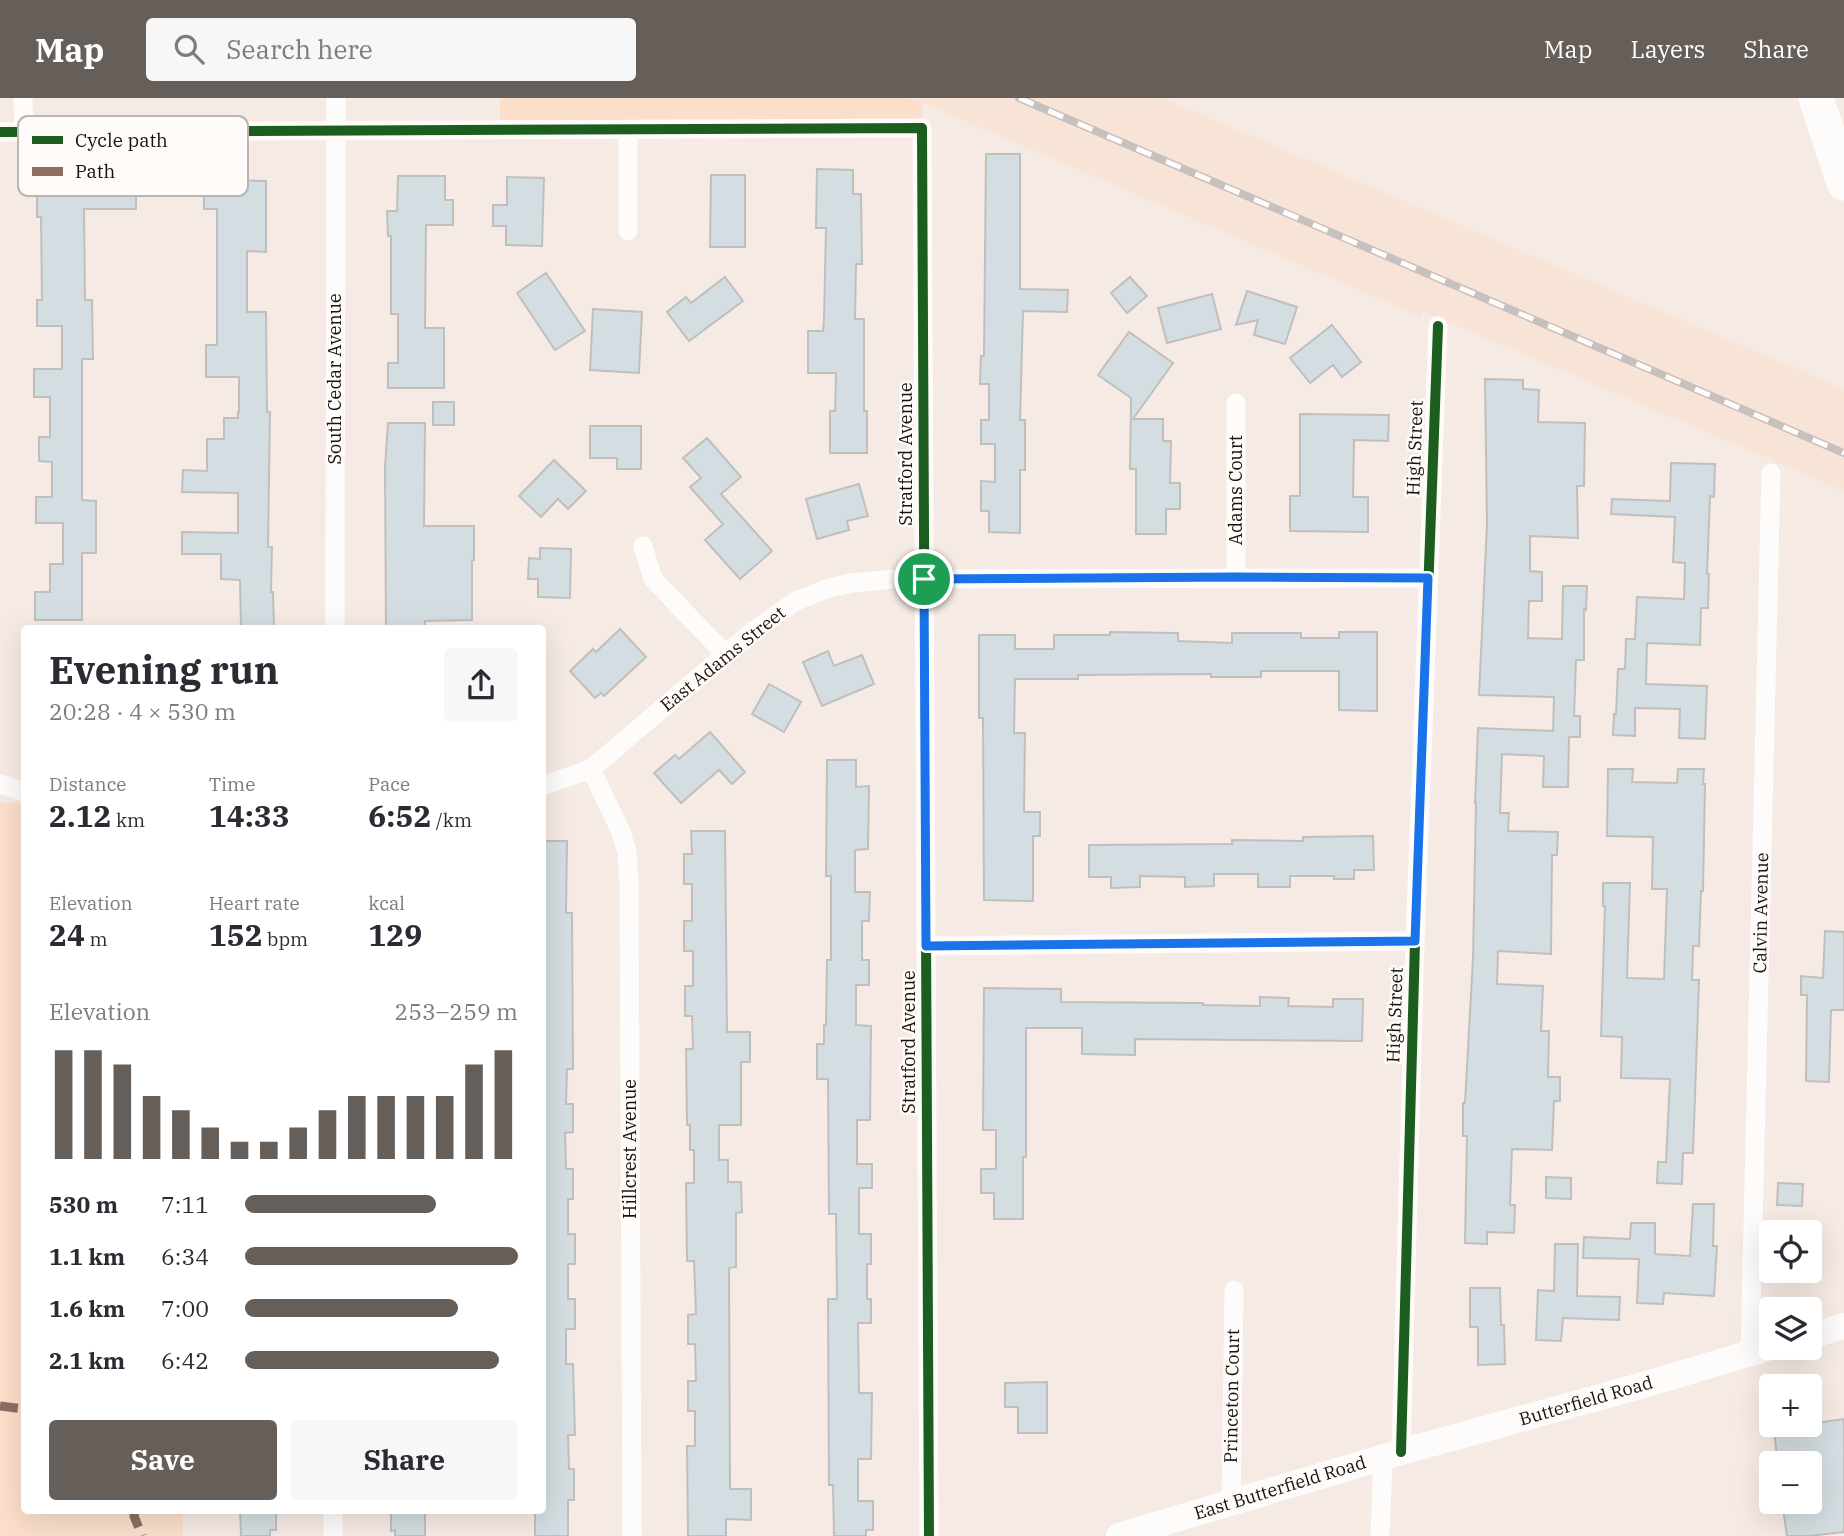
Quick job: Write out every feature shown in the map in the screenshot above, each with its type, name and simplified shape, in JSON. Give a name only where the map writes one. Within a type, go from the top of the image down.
[{"type":"highway","points":[[1816,98],[1844,183]]},
{"type":"main road","points":[[1822,1332],[1844,1326]]},
{"type":"main road","name":"Butterfield Road","points":[[1392,1455],[1759,1351]]},
{"type":"main road","name":"East Butterfield Road","points":[[1119,1536],[1392,1455]]},
{"type":"street","points":[[23,98],[24,116]]},
{"type":"street","name":"South Cedar Avenue","points":[[335,98],[335,625]]},
{"type":"street","name":"Stratford Avenue","points":[[628,130],[922,128],[929,1536]]},
{"type":"street","points":[[248,131],[628,130],[628,231]]},
{"type":"street","points":[[0,132],[18,132]]},
{"type":"street","name":"High Street","points":[[1380,1536],[1392,1455],[1438,326]]},
{"type":"street","name":"Adams Court","points":[[1236,403],[1236,577]]},
{"type":"street","name":"Calvin Avenue","points":[[1762,1297],[1771,472]]},
{"type":"street","points":[[643,546],[653,579],[726,655]]},
{"type":"street","name":"East Adams Street","points":[[546,785],[591,769],[782,609],[826,589],[851,583],[895,579],[1428,578]]},
{"type":"street","name":"Hillcrest Avenue","points":[[591,769],[621,832],[627,852],[629,884],[632,1536]]},
{"type":"street","points":[[0,784],[21,791]]},
{"type":"street","points":[[926,946],[1415,941]]},
{"type":"street","name":"Princeton Court","points":[[1231,1503],[1234,1290]]},
{"type":"street","points":[[333,1514],[333,1536]]},
{"type":"shaded area","points":[[500,98],[910,98],[922,103],[922,120],[500,120]]},
{"type":"shaded area","points":[[911,98],[1163,98],[1844,389],[1844,491],[1422,311],[1421,317]]},
{"type":"shaded area","points":[[0,802],[21,804],[21,1514],[183,1514],[183,1536],[0,1536]]},
{"type":"building","points":[[986,154],[1020,154],[1020,289],[1068,290],[1067,312],[1023,311],[1020,420],[1025,420],[1025,470],[1020,470],[1020,533],[989,532],[989,511],[981,511],[981,481],[995,482],[995,444],[981,444],[981,420],[989,420],[989,384],[980,384],[981,356],[984,356]]},
{"type":"building","points":[[817,169],[853,170],[853,194],[861,194],[862,264],[856,264],[855,319],[864,319],[867,453],[830,453],[830,411],[835,411],[836,373],[808,373],[808,331],[823,331],[824,319],[826,228],[816,228]]},
{"type":"building","points":[[711,175],[745,175],[745,247],[710,247]]},
{"type":"building","points":[[398,176],[445,176],[445,200],[453,200],[453,225],[426,225],[425,328],[444,328],[444,388],[388,388],[388,363],[398,363],[398,314],[391,314],[391,236],[388,236],[387,211],[397,211]]},
{"type":"building","points":[[507,177],[544,178],[542,246],[506,245],[506,226],[493,226],[493,205],[507,205]]},
{"type":"building","points":[[248,181],[266,181],[266,252],[247,251],[247,312],[266,312],[267,412],[270,412],[268,547],[272,547],[271,592],[274,625],[241,625],[240,580],[221,579],[221,554],[182,554],[182,532],[238,533],[238,493],[182,492],[183,470],[207,471],[207,439],[224,439],[224,418],[238,418],[239,412],[239,377],[206,377],[206,345],[217,345],[217,209],[204,209],[204,196],[248,196]]},
{"type":"building","points":[[37,196],[136,196],[136,209],[84,209],[85,300],[92,300],[93,359],[82,359],[82,500],[96,501],[96,553],[82,553],[82,620],[35,620],[35,592],[50,592],[50,564],[63,564],[63,523],[36,523],[36,497],[52,497],[52,462],[39,461],[39,437],[50,437],[50,397],[34,397],[34,369],[62,369],[62,326],[37,326],[37,300],[42,300],[41,217],[37,217]]},
{"type":"building","points":[[546,273],[585,331],[555,350],[517,293]]},
{"type":"building","points":[[725,277],[743,301],[689,341],[667,312],[686,297],[691,303]]},
{"type":"building","points":[[1130,277],[1147,296],[1127,313],[1111,293]]},
{"type":"building","points":[[1247,291],[1297,307],[1285,344],[1254,335],[1258,320],[1236,325]]},
{"type":"building","points":[[1212,294],[1221,329],[1167,343],[1158,308]]},
{"type":"building","points":[[593,309],[642,312],[639,373],[590,370]]},
{"type":"building","points":[[1332,325],[1361,362],[1342,377],[1333,365],[1310,383],[1290,358]]},
{"type":"building","points":[[1129,332],[1173,363],[1133,419],[1163,419],[1163,441],[1171,441],[1170,483],[1180,483],[1180,509],[1166,509],[1166,534],[1136,534],[1136,469],[1130,469],[1131,398],[1098,375]]},
{"type":"building","points":[[1485,379],[1523,380],[1523,389],[1539,390],[1538,422],[1585,423],[1584,486],[1577,486],[1578,538],[1530,536],[1530,571],[1542,572],[1542,601],[1529,601],[1528,638],[1562,639],[1563,586],[1587,586],[1584,660],[1576,660],[1574,716],[1580,716],[1580,737],[1569,737],[1568,787],[1543,787],[1544,756],[1502,754],[1500,813],[1509,813],[1508,831],[1558,832],[1557,855],[1552,855],[1551,954],[1498,951],[1497,984],[1543,986],[1541,1031],[1549,1031],[1548,1077],[1560,1077],[1560,1101],[1554,1101],[1552,1150],[1512,1149],[1510,1205],[1515,1205],[1514,1233],[1487,1232],[1487,1244],[1465,1243],[1467,1136],[1463,1136],[1473,958],[1478,728],[1553,731],[1554,697],[1479,695],[1487,524]]},
{"type":"building","points":[[433,402],[454,402],[454,425],[433,425]]},
{"type":"building","points":[[1300,414],[1389,415],[1388,441],[1354,440],[1353,497],[1368,497],[1368,532],[1290,531],[1290,496],[1300,496]]},
{"type":"building","points":[[388,423],[425,423],[424,526],[474,526],[472,620],[425,621],[425,625],[386,625],[385,467]]},
{"type":"building","points":[[590,426],[641,426],[641,469],[617,469],[617,458],[590,458]]},
{"type":"building","points":[[707,438],[741,477],[721,494],[772,551],[740,579],[705,540],[723,524],[690,487],[701,478],[683,458]]},
{"type":"building","points":[[554,460],[586,491],[568,509],[558,499],[541,517],[519,496]]},
{"type":"building","points":[[1671,463],[1715,464],[1714,497],[1710,496],[1708,608],[1701,608],[1700,645],[1647,643],[1646,684],[1707,686],[1705,739],[1679,738],[1680,709],[1635,708],[1635,736],[1613,735],[1618,669],[1625,669],[1626,639],[1635,639],[1637,597],[1684,599],[1685,563],[1673,562],[1675,517],[1611,514],[1612,499],[1670,501]]},
{"type":"building","points":[[859,484],[868,516],[847,521],[849,530],[817,539],[806,499]]},
{"type":"building","points":[[540,548],[571,549],[570,598],[538,597],[538,579],[528,579],[529,558],[540,559]]},
{"type":"building","points":[[620,629],[646,657],[604,696],[601,693],[595,698],[570,671],[593,649],[596,652]]},
{"type":"building","points":[[1110,632],[1178,633],[1178,641],[1232,643],[1232,633],[1301,633],[1301,638],[1339,638],[1339,632],[1377,632],[1377,711],[1339,710],[1339,671],[1261,671],[1261,677],[1211,677],[1211,674],[1078,675],[1078,679],[1015,679],[1014,733],[1025,733],[1024,812],[1040,812],[1040,836],[1033,836],[1033,901],[984,900],[983,718],[979,718],[979,635],[1015,635],[1015,649],[1054,649],[1054,635],[1110,635]]},
{"type":"building","points":[[828,651],[834,666],[862,655],[874,684],[822,706],[803,662]]},
{"type":"building","points":[[769,684],[801,702],[784,732],[752,714]]},
{"type":"building","points":[[710,732],[745,772],[732,784],[719,770],[681,803],[654,773],[675,755],[679,759]]},
{"type":"building","points":[[827,760],[856,760],[856,787],[869,786],[868,849],[855,850],[855,892],[870,892],[869,921],[862,921],[862,960],[869,960],[869,985],[856,985],[856,1025],[871,1026],[870,1120],[857,1120],[857,1164],[872,1164],[872,1188],[859,1188],[859,1234],[871,1234],[871,1264],[867,1264],[867,1299],[871,1299],[871,1323],[858,1323],[859,1393],[872,1393],[871,1459],[858,1459],[858,1501],[873,1501],[873,1530],[866,1530],[866,1536],[834,1536],[833,1485],[829,1485],[828,1299],[837,1299],[836,1214],[829,1214],[828,1079],[817,1079],[817,1044],[824,1044],[827,960],[831,960],[831,876],[826,876]]},
{"type":"building","points":[[1608,769],[1633,769],[1632,782],[1677,783],[1678,769],[1704,769],[1703,891],[1699,946],[1693,946],[1692,980],[1699,980],[1693,1153],[1683,1153],[1682,1184],[1657,1183],[1658,1162],[1666,1162],[1670,1079],[1621,1078],[1622,1037],[1601,1036],[1605,906],[1603,883],[1630,883],[1627,978],[1664,979],[1667,889],[1652,889],[1653,837],[1607,836]]},
{"type":"building","points":[[691,831],[725,831],[727,1032],[750,1032],[750,1062],[741,1062],[741,1125],[719,1125],[719,1160],[728,1160],[728,1182],[741,1182],[742,1212],[736,1213],[736,1267],[729,1268],[730,1489],[751,1489],[751,1520],[726,1519],[726,1536],[688,1536],[687,1446],[695,1446],[695,1411],[688,1411],[688,1381],[696,1381],[695,1344],[688,1344],[688,1315],[696,1314],[694,1261],[687,1261],[686,1183],[694,1183],[694,1150],[690,1150],[690,1125],[687,1125],[686,1049],[693,1049],[692,1016],[685,1016],[685,986],[693,986],[693,951],[684,951],[684,921],[692,921],[692,884],[684,884],[684,854],[692,854]]},
{"type":"building","points":[[1373,836],[1374,870],[1354,870],[1354,879],[1290,876],[1290,887],[1258,887],[1258,874],[1214,874],[1214,886],[1185,887],[1185,877],[1140,876],[1140,887],[1111,888],[1111,877],[1089,877],[1089,845],[1232,844],[1232,840],[1303,841],[1303,837]]},
{"type":"building","points":[[546,841],[567,841],[566,913],[572,913],[573,1069],[567,1069],[566,1104],[573,1104],[573,1132],[565,1133],[566,1169],[573,1169],[573,1199],[568,1199],[568,1234],[575,1234],[575,1264],[568,1264],[568,1299],[575,1299],[575,1329],[566,1329],[566,1364],[573,1364],[575,1435],[568,1435],[569,1469],[574,1469],[574,1500],[568,1500],[568,1536],[535,1536],[535,1514],[546,1514]]},
{"type":"building","points":[[1825,931],[1844,932],[1844,1010],[1831,1010],[1829,1082],[1806,1081],[1807,995],[1801,995],[1801,976],[1823,978]]},
{"type":"building","points":[[984,988],[1061,989],[1061,1002],[1260,1006],[1260,997],[1289,998],[1288,1006],[1333,1007],[1333,999],[1363,999],[1362,1041],[1135,1039],[1135,1055],[1082,1054],[1082,1028],[1026,1028],[1023,1219],[994,1219],[994,1193],[981,1193],[981,1169],[996,1169],[996,1130],[983,1130]]},
{"type":"building","points":[[1546,1177],[1571,1178],[1571,1199],[1546,1198]]},
{"type":"building","points":[[1778,1183],[1803,1184],[1802,1206],[1777,1205]]},
{"type":"building","points":[[1693,1204],[1714,1204],[1713,1246],[1717,1246],[1714,1296],[1664,1293],[1663,1304],[1637,1303],[1639,1259],[1583,1258],[1584,1237],[1630,1239],[1631,1223],[1655,1223],[1655,1254],[1690,1256]]},
{"type":"building","points":[[1555,1244],[1578,1244],[1577,1296],[1620,1297],[1619,1320],[1563,1318],[1561,1341],[1536,1340],[1538,1290],[1554,1291]]},
{"type":"building","points":[[1470,1288],[1500,1288],[1505,1364],[1478,1365],[1478,1327],[1470,1327]]},
{"type":"building","points":[[1047,1382],[1047,1433],[1018,1433],[1018,1407],[1005,1407],[1005,1383]]},
{"type":"building","points":[[1844,1419],[1844,1532],[1787,1536],[1784,1514],[1822,1514],[1822,1451],[1776,1451],[1775,1437],[1822,1437],[1822,1422]]},
{"type":"building","points":[[240,1514],[276,1514],[276,1530],[270,1530],[270,1536],[241,1536]]},
{"type":"building","points":[[391,1514],[425,1514],[425,1536],[395,1536],[395,1530],[391,1531]]},
{"type":"railway","points":[[1019,98],[1844,453]]},
{"type":"marked path","points":[[0,1406],[21,1409]]},
{"type":"marked path","points":[[134,1514],[142,1536]]},
{"type":"cycle path","points":[[248,131],[922,128],[929,1536]]},
{"type":"cycle path","points":[[0,132],[18,132]]},
{"type":"cycle path","points":[[1401,1452],[1415,941],[1438,326]]},
{"type":"route","points":[[1428,578],[1415,941],[926,946],[924,579],[1428,578]]}]
